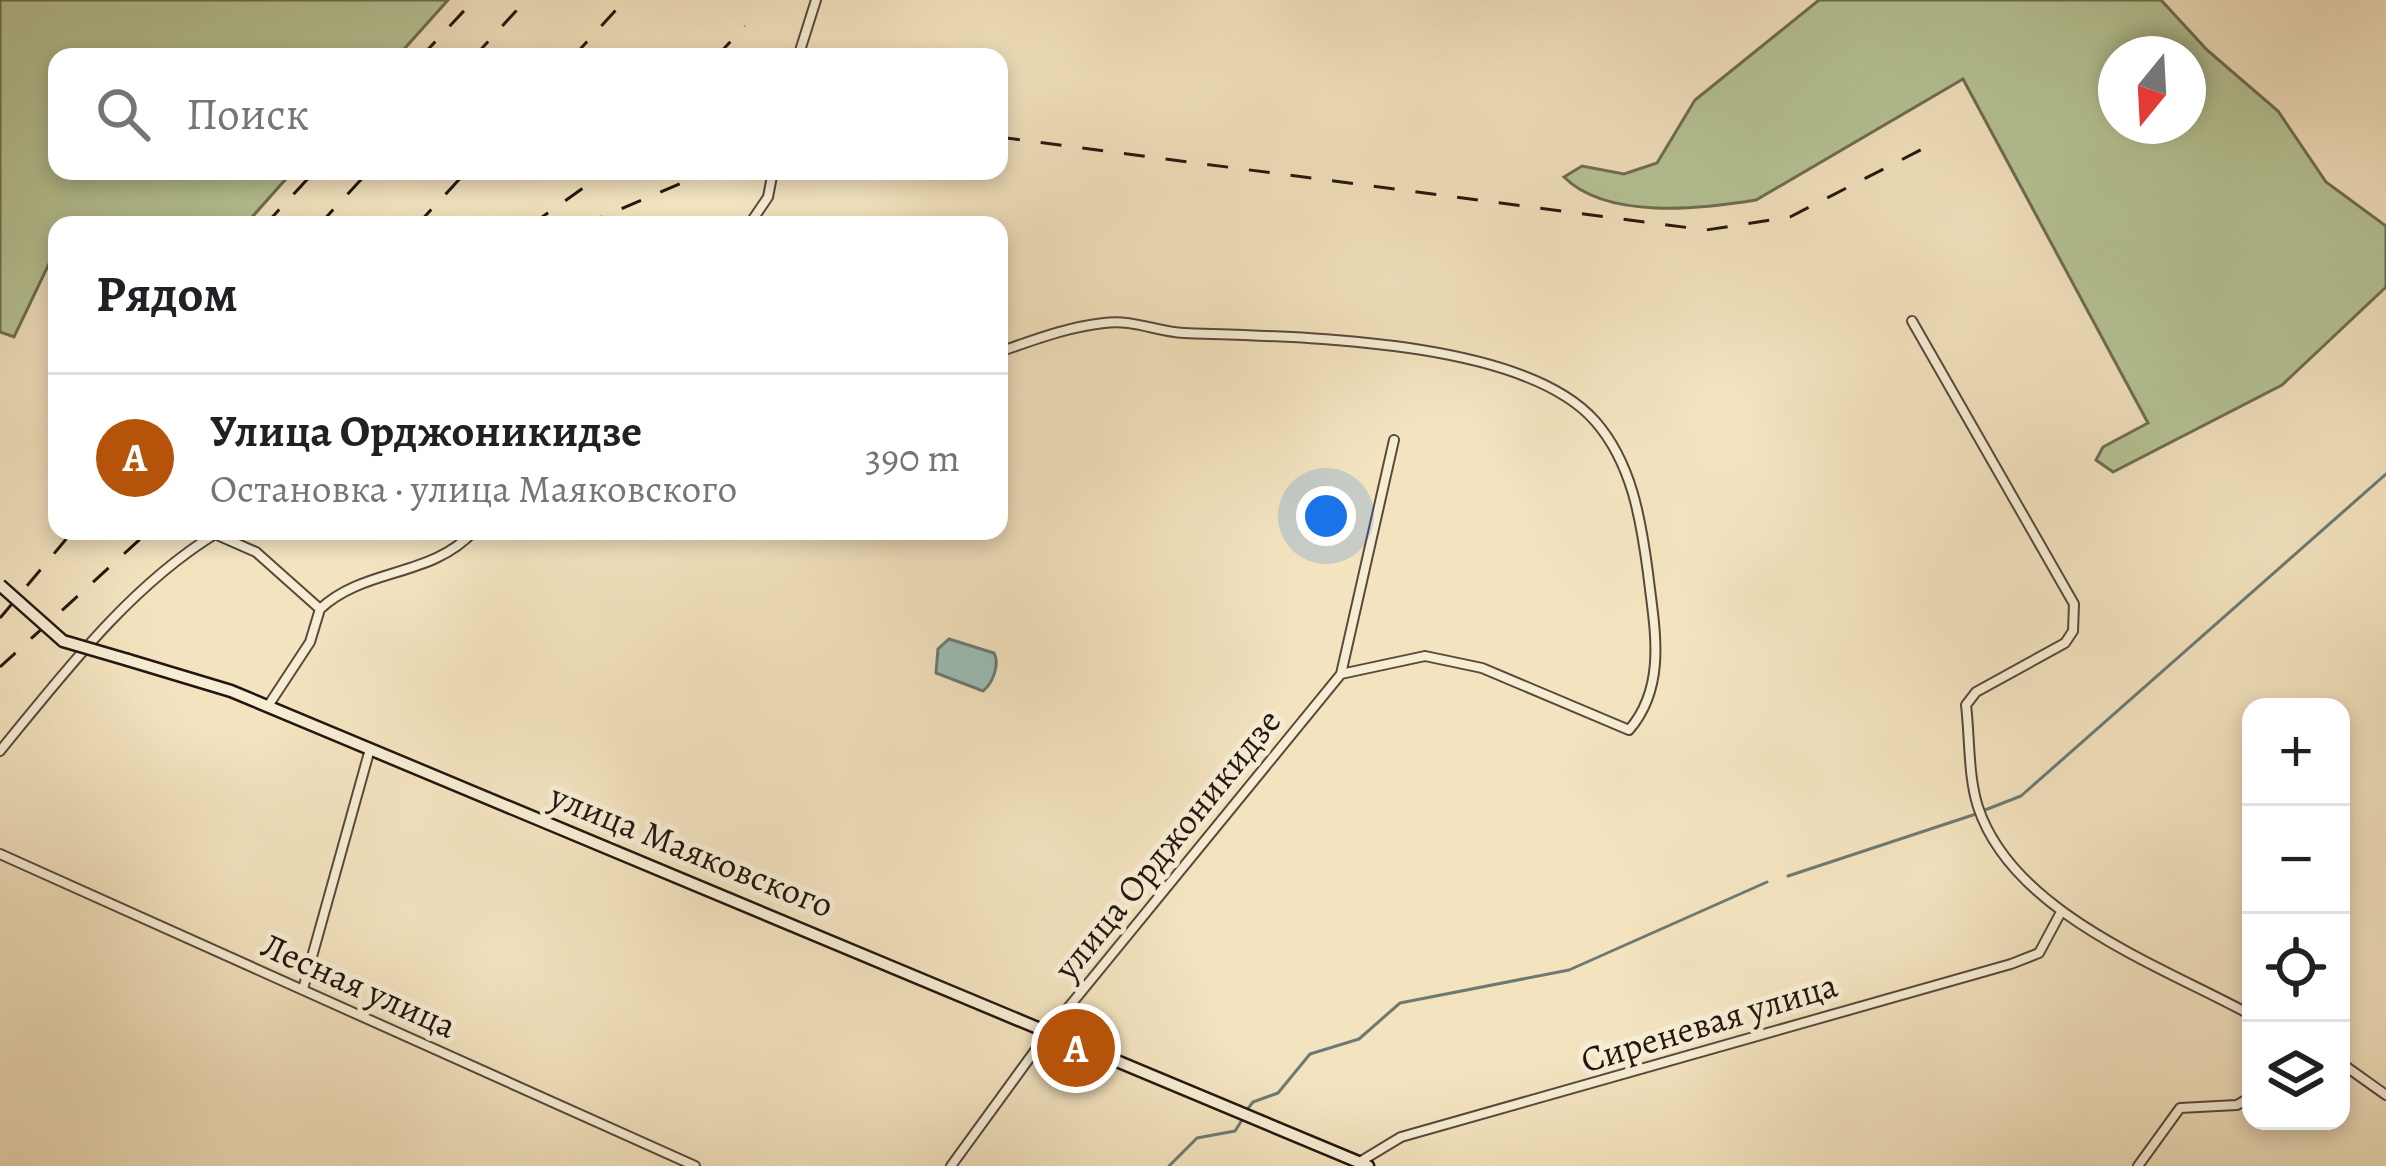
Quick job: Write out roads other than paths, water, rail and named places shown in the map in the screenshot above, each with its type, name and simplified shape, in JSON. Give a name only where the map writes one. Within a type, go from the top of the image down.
[{"type":"street","points":[[801,48],[816,0]]},
{"type":"street","points":[[755,216],[768,197],[771,180]]},
{"type":"street","points":[[1912,321],[2074,604],[2073,631],[2065,643],[1976,692],[1966,705],[1976,800],[1985,826],[2008,865],[2061,912],[2242,1010]]},
{"type":"street","points":[[1008,349],[1062,330],[1108,322],[1142,323],[1177,333],[1335,340],[1435,353],[1472,359],[1544,385],[1594,419],[1631,484],[1642,527],[1657,659],[1646,700],[1629,730],[1482,668],[1425,656],[1341,674],[1394,440]]},
{"type":"street","points":[[0,751],[104,629],[184,553],[205,540]]},
{"type":"street","points":[[229,540],[256,552],[320,608]]},
{"type":"street","points":[[268,706],[310,642],[320,608],[337,592],[437,561],[463,540]]},
{"type":"street","name":"улица Маяковского","points":[[0,585],[63,641],[268,706],[1049,1030],[1361,1165]]},
{"type":"street","name":"улица Орджоникидзе","points":[[951,1166],[1049,1030],[1341,674]]},
{"type":"street","points":[[303,989],[370,749]]},
{"type":"street","name":"Лесная улица","points":[[0,854],[694,1166]]},
{"type":"street","name":"Сиреневая улица","points":[[1361,1165],[1401,1137],[2011,964],[2039,952],[2061,912]]},
{"type":"street","points":[[2350,1070],[2386,1095]]},
{"type":"street","points":[[2138,1166],[2180,1108],[2242,1102]]},
{"type":"water","points":[[949,639],[994,653],[994,673],[983,691],[936,673],[938,649]]},
{"type":"waterway","points":[[1985,810],[2021,796],[2386,474]]},
{"type":"waterway","points":[[1788,876],[1976,814]]},
{"type":"waterway","points":[[1246,1111],[1253,1102],[1278,1093],[1310,1054],[1359,1039],[1400,1003],[1569,970],[1767,882]]},
{"type":"waterway","points":[[1169,1166],[1197,1138],[1235,1131],[1242,1120]]},
{"type":"railway","points":[[429,48],[474,0]]},
{"type":"railway","points":[[482,48],[526,0]]},
{"type":"railway","points":[[581,48],[625,0]]},
{"type":"railway","points":[[724,48],[745,26]]},
{"type":"railway","points":[[1008,138],[1706,230],[1790,217],[1938,141]]},
{"type":"railway","points":[[273,216],[307,180]]},
{"type":"railway","points":[[327,216],[361,180]]},
{"type":"railway","points":[[425,216],[459,180]]},
{"type":"railway","points":[[544,216],[594,180]]},
{"type":"railway","points":[[604,216],[689,180]]},
{"type":"railway","points":[[0,618],[65,540]]},
{"type":"railway","points":[[0,667],[139,540]]},
{"type":"place","name":"Улица Орджоникидзе","points":[[1076,1048]]}]
